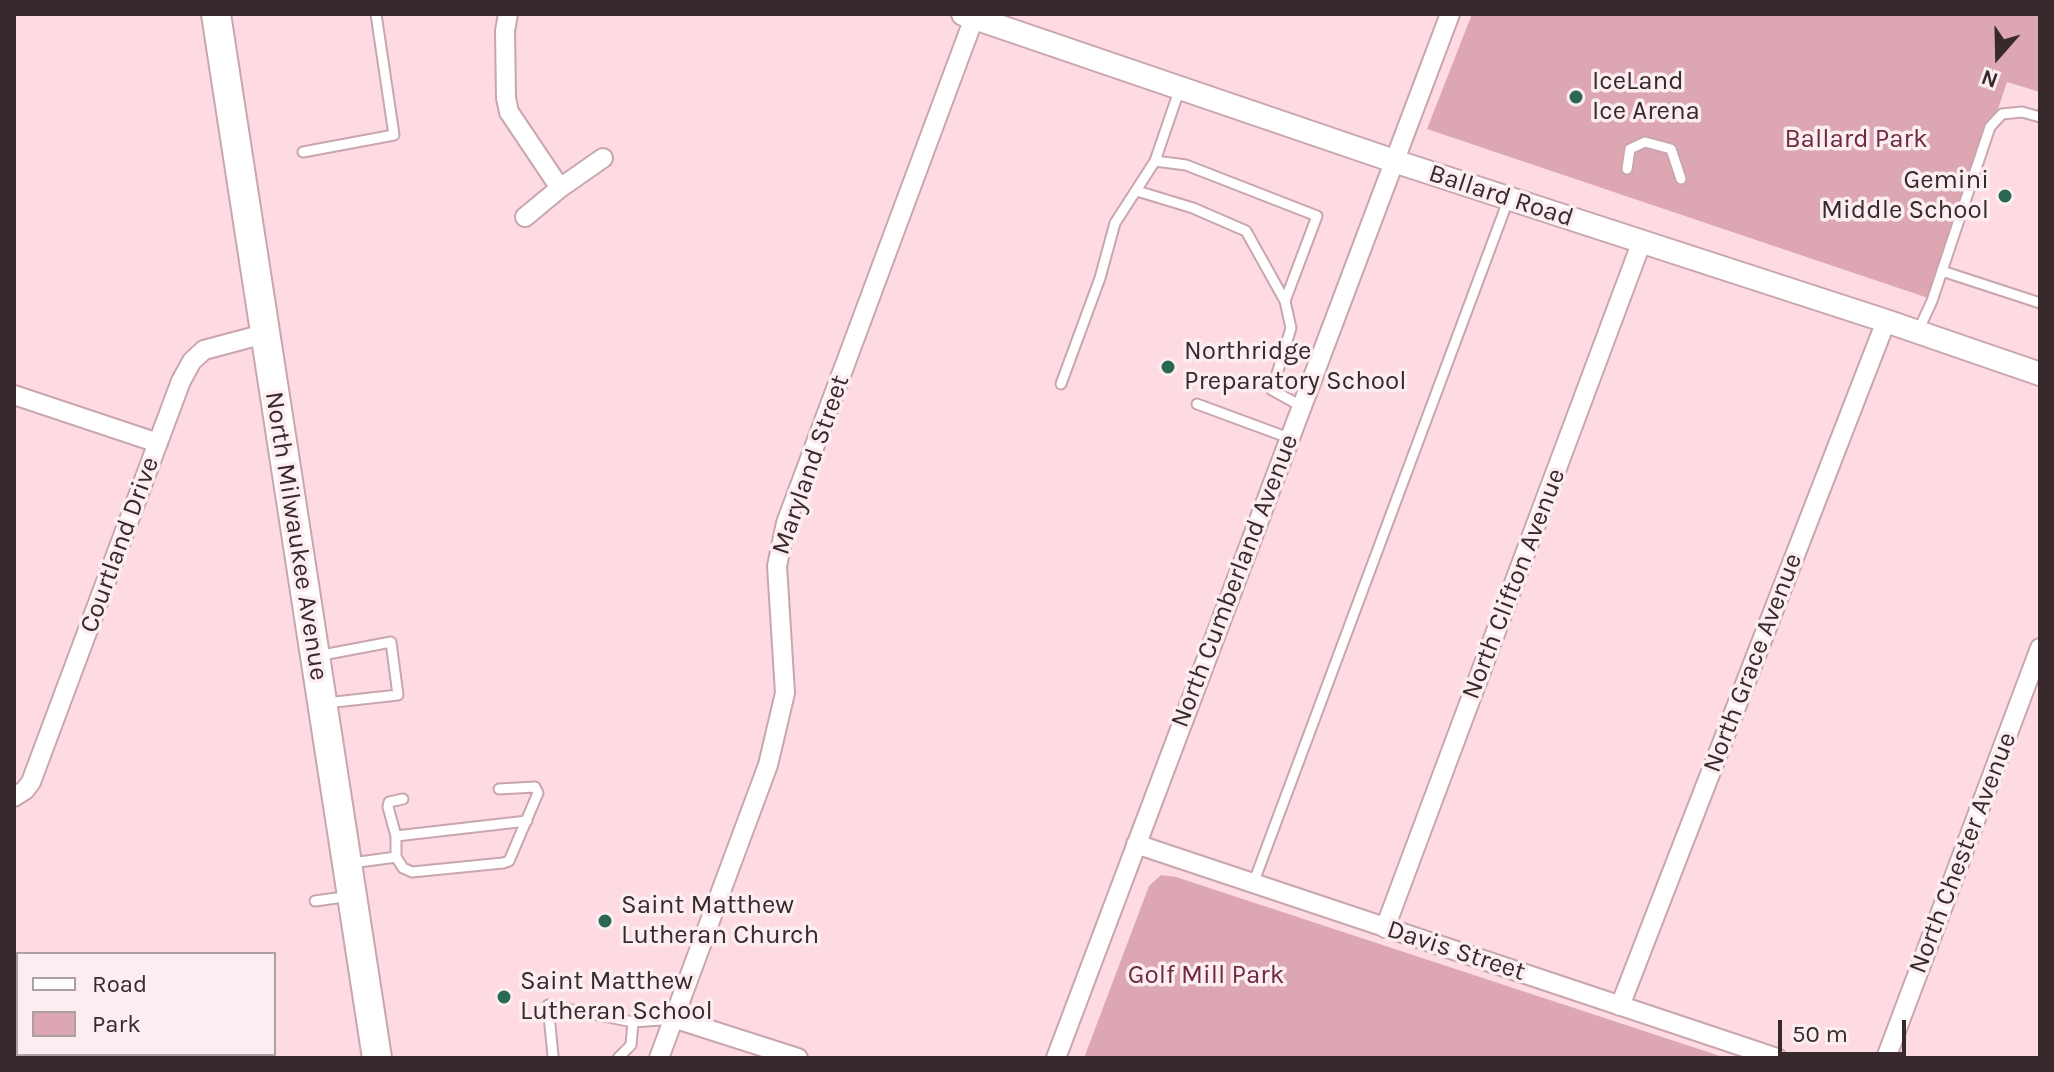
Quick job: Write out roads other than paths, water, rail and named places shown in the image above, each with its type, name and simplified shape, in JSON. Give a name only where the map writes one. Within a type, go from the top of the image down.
[{"type":"main road","name":"North Milwaukee Avenue","points":[[216,14],[377,1058]]},
{"type":"street","points":[[508,14],[505,85],[509,112],[560,188]]},
{"type":"street","name":"North Cumberland Avenue","points":[[1056,1058],[1450,14]]},
{"type":"street","name":"Ballard Road","points":[[969,16],[1394,161],[2040,374]]},
{"type":"street","name":"Maryland Street","points":[[659,1058],[761,788],[785,693],[777,566],[786,523],[969,16]]},
{"type":"street","points":[[525,217],[603,158]]},
{"type":"street","name":"North Clifton Avenue","points":[[1385,928],[1642,241]]},
{"type":"street","name":"North Grace Avenue","points":[[1620,1006],[1886,321]]},
{"type":"street","name":"Courtland Drive","points":[[14,797],[31,782],[158,443],[192,361],[204,350],[264,334]]},
{"type":"street","points":[[14,395],[158,443]]},
{"type":"street","name":"North Chester Avenue","points":[[1886,1058],[2040,648]]},
{"type":"street","name":"Davis Street","points":[[1136,844],[1777,1058]]},
{"type":"street","points":[[676,1019],[798,1058]]},
{"type":"lane","points":[[303,152],[394,135],[376,14]]},
{"type":"lane","points":[[1061,384],[1100,278],[1115,223],[1155,161],[1180,88]]},
{"type":"lane","points":[[1918,332],[1942,271],[1990,127],[2002,114],[2022,112],[2040,117]]},
{"type":"lane","points":[[1627,169],[1630,149],[1645,142],[1671,149],[1681,179]]},
{"type":"lane","points":[[1155,161],[1186,165],[1317,216],[1285,301]]},
{"type":"lane","points":[[1137,191],[1193,208],[1246,231],[1285,301],[1291,328],[1273,392],[1301,406]]},
{"type":"lane","points":[[1253,884],[1509,198]]},
{"type":"lane","points":[[1942,271],[2040,303]]},
{"type":"lane","points":[[1197,404],[1289,438]]},
{"type":"lane","points":[[316,656],[391,642],[398,695],[323,703]]},
{"type":"lane","points":[[403,799],[389,802],[388,807],[396,836],[396,857],[403,868],[412,872],[509,861],[537,800],[537,788],[499,789]]},
{"type":"lane","points":[[396,836],[527,821]]},
{"type":"lane","points":[[349,864],[396,857]]},
{"type":"lane","points":[[315,901],[354,896]]},
{"type":"lane","points":[[555,1057],[548,1005],[633,1022],[676,1019]]},
{"type":"lane","points":[[618,1058],[631,1045],[633,1022]]},
{"type":"place","name":"IceLand Ice Arena","points":[[1576,97]]},
{"type":"place","name":"Gemini Middle School","points":[[2005,196]]},
{"type":"place","name":"Northridge Preparatory School","points":[[1168,367]]},
{"type":"place","name":"Saint Matthew Lutheran Church","points":[[605,921]]},
{"type":"place","name":"Saint Matthew Lutheran School","points":[[504,997]]},
{"type":"park label","name":"Ballard Park","points":[[1856,140]]},
{"type":"park label","name":"Golf Mill Park","points":[[1206,976]]}]
